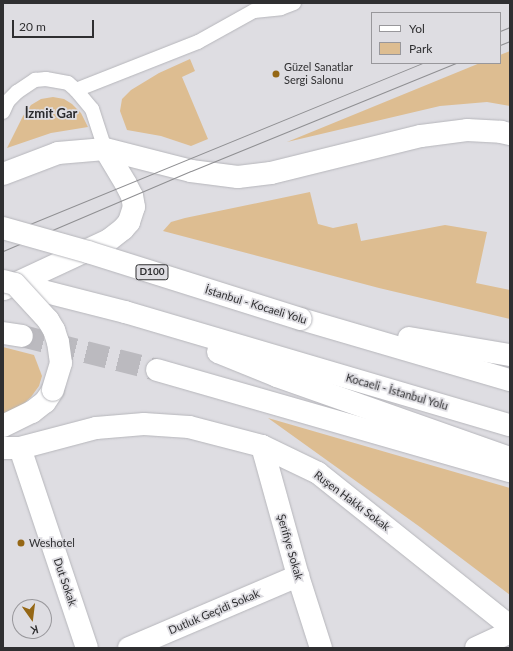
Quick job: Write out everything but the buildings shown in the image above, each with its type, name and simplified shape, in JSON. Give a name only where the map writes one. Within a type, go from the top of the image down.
[{"type":"main road","points":[[3,174],[58,153],[105,149],[191,171],[238,177],[270,173],[421,136],[467,130],[510,134]]},
{"type":"main road","points":[[7,285],[109,240],[129,222],[134,207],[132,196],[105,149]]},
{"type":"main road","name":"İstanbul - Kocaeli Yolu","points":[[3,228],[88,252],[301,319],[510,380]]},
{"type":"main road","points":[[7,285],[125,312],[281,367],[510,458]]},
{"type":"main road","points":[[3,426],[32,412],[45,402],[53,390],[61,363],[58,342],[54,330],[48,320],[7,285]]},
{"type":"main road","points":[[301,319],[510,355]]},
{"type":"main road","name":"Kocaeli - İstanbul Yolu","points":[[281,367],[510,425]]},
{"type":"main road","points":[[157,370],[510,471]]},
{"type":"main road","name":"Ruşen Hakkı Sokak","points":[[11,448],[96,428],[144,424],[189,428],[262,446],[318,473],[510,626]]},
{"type":"main road","name":"Şerifiye Sokak","points":[[262,446],[298,576],[321,648]]},
{"type":"main road","name":"Dut Sokak","points":[[11,448],[87,648]]},
{"type":"main road","name":"Dutluk Geçidi Sokak","points":[[129,648],[298,576]]},
{"type":"main road","points":[[476,648],[510,632]]},
{"type":"lane","points":[[76,90],[198,42],[254,11],[280,8],[294,3]]},
{"type":"lane","points":[[3,112],[8,101],[17,92],[35,80],[46,79],[68,83],[76,90],[92,110],[105,149]]},
{"type":"green space","points":[[510,51],[510,106],[487,102],[440,106],[287,142],[478,64],[501,64],[501,55]]},
{"type":"green space","points":[[190,59],[195,71],[182,77],[208,139],[191,146],[161,136],[127,130],[120,111],[122,99],[131,90],[159,73]]},
{"type":"green space","points":[[53,97],[64,99],[72,104],[81,113],[88,127],[51,133],[7,148],[23,116],[31,105],[41,99]]},
{"type":"green space","points":[[310,192],[318,224],[333,228],[357,223],[361,241],[445,225],[487,232],[476,283],[510,290],[510,319],[379,288],[163,231],[171,222],[185,218]]},
{"type":"green space","points":[[3,347],[34,355],[42,376],[39,386],[31,397],[20,407],[3,415]]},
{"type":"green space","points":[[268,418],[510,488],[510,595],[420,527]]},
{"type":"tunnel","points":[[22,336],[157,370]]},
{"type":"tram line","points":[[501,31],[510,27]]},
{"type":"tram line","points":[[501,45],[510,41]]},
{"type":"tram line","points":[[3,235],[420,64]]},
{"type":"tram line","points":[[3,251],[191,171],[454,64]]},
{"type":"place","name":"Güzel Sanatlar Sergi Salonu","points":[[276,74]]},
{"type":"place","name":"Weshotel","points":[[21,543]]},
{"type":"district","name":"İzmit Gar","points":[[51,113]]}]
